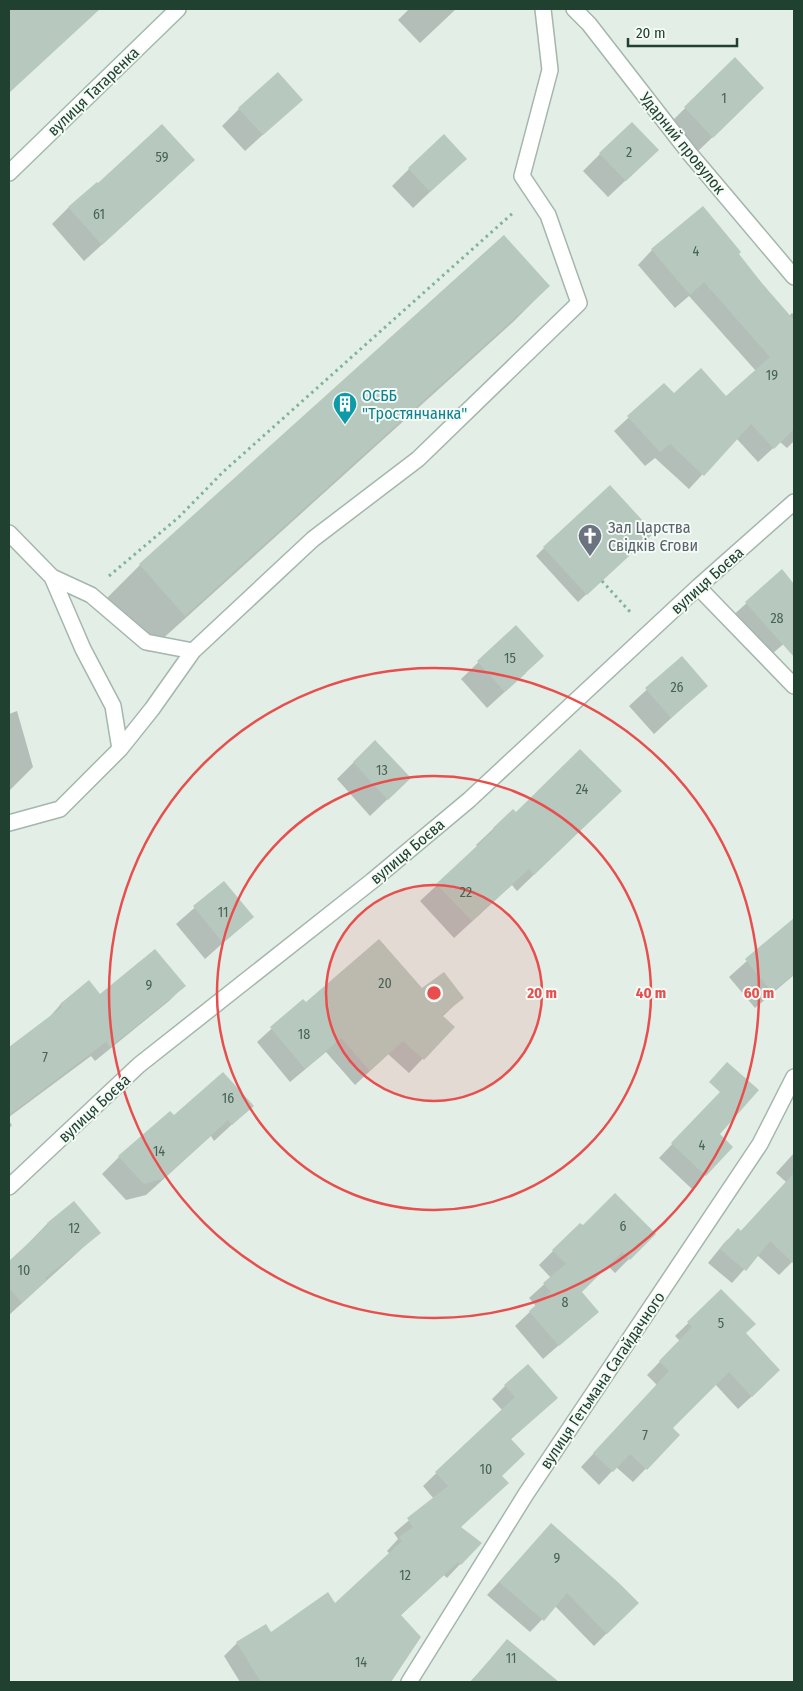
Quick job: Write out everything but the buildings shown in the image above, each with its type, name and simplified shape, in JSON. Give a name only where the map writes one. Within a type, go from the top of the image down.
[{"type":"street","name":"вулиця Татаренка","points":[[9,173],[178,9]]},
{"type":"street","points":[[9,823],[60,809],[120,749],[152,709],[193,651],[313,539],[418,458],[579,303],[548,215],[522,176],[550,70],[543,9]]},
{"type":"street","name":"Ударний провулок","points":[[574,9],[589,24],[690,154],[794,277]]},
{"type":"street","name":"вулиця Боєва","points":[[9,1187],[139,1065],[364,887],[468,800],[698,587],[794,502]]},
{"type":"street","points":[[9,533],[52,577],[91,595],[146,642],[193,651]]},
{"type":"street","points":[[52,577],[83,649],[113,706],[120,749]]},
{"type":"street","points":[[698,587],[794,686]]},
{"type":"street","name":"вулиця Гетьмана Сагайдачного","points":[[409,1682],[526,1494],[760,1144],[794,1077]]},
{"type":"path","points":[[91,595],[319,386],[496,230],[516,210],[522,176]]},
{"type":"path","points":[[602,581],[649,633]]},
{"type":"place","name":"ОСББ \"Тростянчанка\"","points":[[345,425]]},
{"type":"place","name":"Зал Царства Свідків Єгови","points":[[590,557]]}]
